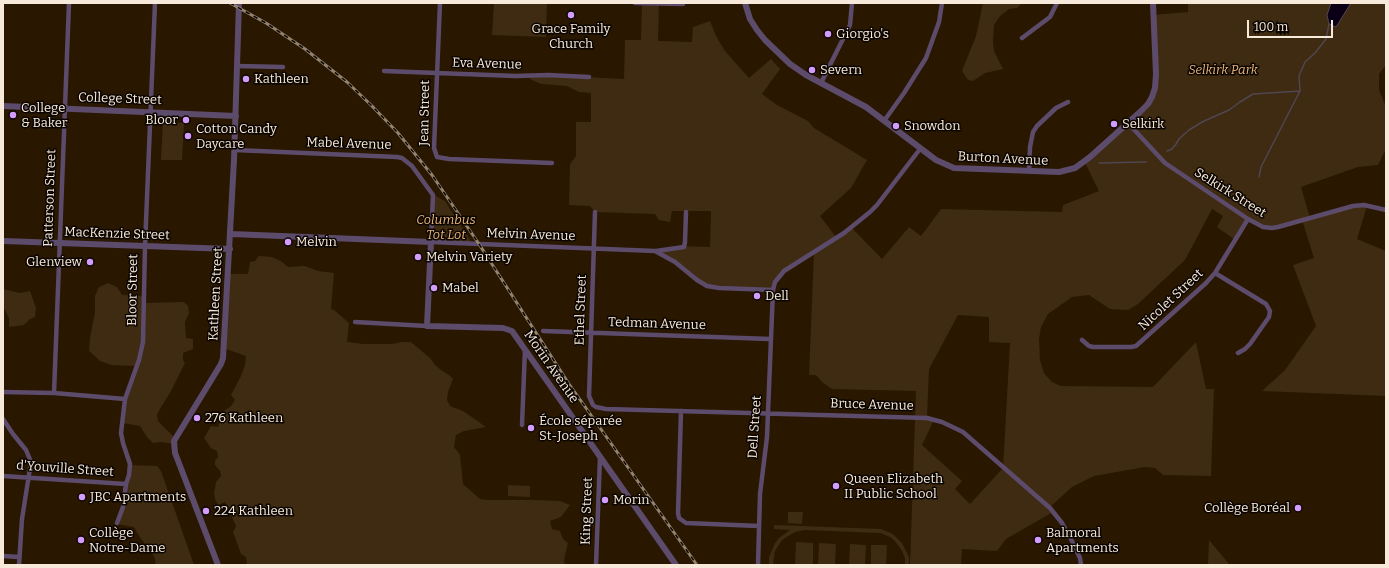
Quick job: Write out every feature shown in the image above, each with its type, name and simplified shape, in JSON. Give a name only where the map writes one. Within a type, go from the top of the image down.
[{"type":"street","name":"Patterson Street","points":[[54,393],[69,3]]},
{"type":"street","name":"Bloor Street","points":[[116,523],[123,507],[130,464],[121,433],[125,399],[139,360],[143,342],[145,246],[155,3]]},
{"type":"street","name":"Kathleen Street","points":[[218,565],[175,453],[174,441],[221,364],[223,358],[235,150],[239,3]]},
{"type":"street","name":"Jean Street","points":[[440,3],[434,148],[437,157],[449,159],[552,163]]},
{"type":"street","points":[[635,3],[683,4]]},
{"type":"street","name":"Burton Avenue","points":[[745,3],[750,19],[766,40],[790,64],[821,83],[856,101],[936,160],[954,168],[1059,172],[1075,168],[1090,157],[1148,104],[1155,88],[1156,74],[1152,3]]},
{"type":"street","points":[[821,83],[850,25],[852,3]]},
{"type":"street","points":[[884,121],[926,58],[939,22],[942,3]]},
{"type":"street","points":[[1022,38],[1050,17],[1057,3]]},
{"type":"street","points":[[237,66],[283,67]]},
{"type":"street","name":"Eva Avenue","points":[[384,71],[437,74],[589,77]]},
{"type":"street","points":[[1029,171],[1031,139],[1033,132],[1037,126],[1056,108],[1068,102]]},
{"type":"street","name":"College Street","points":[[3,106],[151,111],[236,116]]},
{"type":"street","name":"Selkirk Street","points":[[1128,123],[1165,163],[1248,219],[1263,227],[1272,228],[1353,206],[1364,205],[1386,210]]},
{"type":"street","points":[[773,290],[777,278],[784,271],[844,233],[870,212],[920,149]]},
{"type":"street","name":"Mabel Avenue","points":[[235,150],[397,157],[402,158],[412,166],[433,195],[434,200],[427,326]]},
{"type":"street","name":"Ethel Street","points":[[595,212],[589,396],[596,407]]},
{"type":"street","points":[[655,251],[684,246],[686,212]]},
{"type":"street","name":"Nicolet Street","points":[[1082,340],[1089,346],[1093,347],[1136,346],[1206,283],[1215,273],[1248,219]]},
{"type":"street","name":"Melvin Avenue","points":[[231,234],[655,251],[675,262],[707,286],[719,288],[773,290]]},
{"type":"street","name":"MacKenzie Street","points":[[3,241],[230,249]]},
{"type":"street","points":[[1215,273],[1266,304],[1270,312],[1267,321],[1250,344],[1238,353]]},
{"type":"street","name":"Dell Street","points":[[758,565],[760,494],[766,448],[773,290]]},
{"type":"street","name":"Morin Avenue","points":[[355,322],[508,329],[515,335],[525,349],[676,565]]},
{"type":"street","name":"Tedman Avenue","points":[[543,331],[770,339]]},
{"type":"street","points":[[522,425],[525,349]]},
{"type":"street","points":[[3,392],[54,393],[125,399]]},
{"type":"street","name":"Bruce Avenue","points":[[596,407],[935,419],[963,432],[1050,508],[1062,523],[1071,539],[1080,558],[1081,565]]},
{"type":"street","points":[[681,411],[679,518],[686,523],[759,526]]},
{"type":"street","points":[[3,419],[26,450],[31,462],[22,519],[19,565]]},
{"type":"street","name":"King Street","points":[[596,565],[600,457]]},
{"type":"street","name":"d'Youville Street","points":[[3,476],[126,484]]},
{"type":"street","points":[[3,556],[19,557]]},
{"type":"green space","points":[[494,3],[547,3],[546,37],[492,35]]},
{"type":"green space","name":"Selkirk Park","points":[[642,3],[659,4],[658,41],[692,42],[693,27],[710,21],[716,36],[725,51],[749,78],[771,59],[780,69],[762,94],[777,105],[808,121],[814,128],[867,160],[851,188],[820,216],[836,237],[851,227],[882,259],[909,227],[921,236],[941,209],[1062,212],[1063,205],[1099,191],[1084,161],[1140,112],[1155,88],[1153,15],[1188,12],[1188,3],[1386,3],[1386,65],[1379,74],[1379,90],[1386,107],[1386,149],[1378,165],[1358,167],[1301,187],[1310,218],[1354,206],[1367,206],[1357,239],[1386,251],[1386,396],[1262,391],[1285,370],[1316,326],[1293,265],[1314,258],[1302,220],[1273,229],[1248,220],[1235,240],[1217,227],[1223,216],[1212,209],[1185,260],[1138,304],[1128,310],[1110,309],[1089,295],[1072,297],[1048,314],[1041,327],[1039,339],[1040,360],[1044,373],[1052,382],[1061,386],[1153,387],[1196,342],[1206,389],[1214,389],[1211,476],[1163,475],[1155,468],[1145,467],[1094,476],[1072,487],[1049,508],[1053,512],[1006,539],[997,551],[962,549],[961,565],[910,565],[916,391],[832,389],[822,382],[816,375],[809,375],[814,252],[783,271],[772,290],[707,285],[655,250],[683,246],[710,247],[711,211],[672,211],[670,222],[659,220],[655,214],[595,212],[590,206],[569,205],[570,164],[576,156],[576,122],[591,122],[591,93],[579,92],[567,86],[541,84],[527,76],[548,75],[624,79],[625,40],[641,40]],"holes":[[[958,315],[989,317],[989,342],[1010,343],[1003,468],[970,504],[955,489],[962,481],[922,445],[934,420],[927,418],[929,369]]]},
{"type":"green space","points":[[983,3],[1022,3],[1017,8],[1009,9],[1000,16],[994,25],[994,51],[1003,69],[985,73],[973,81],[968,80],[962,71],[976,36]]},
{"type":"green space","points":[[163,122],[184,123],[182,160],[161,160]]},
{"type":"green space","name":"Columbus Tot Lot","points":[[434,195],[445,201],[472,243],[432,241]]},
{"type":"green space","points":[[259,256],[272,257],[281,261],[288,267],[305,266],[318,271],[334,273],[331,309],[349,323],[347,342],[363,344],[392,344],[411,342],[430,358],[435,365],[453,379],[448,392],[447,400],[450,406],[463,411],[486,427],[464,431],[456,435],[454,447],[460,455],[463,484],[480,499],[560,501],[570,505],[561,517],[550,521],[552,529],[560,531],[563,539],[568,543],[564,562],[566,565],[247,565],[246,557],[241,554],[233,532],[236,526],[225,502],[218,505],[215,499],[214,493],[216,482],[221,476],[220,471],[215,465],[215,461],[218,457],[217,451],[211,448],[204,438],[211,426],[218,427],[224,411],[231,406],[235,400],[231,395],[245,365],[246,356],[223,348],[228,274],[248,274],[250,262],[255,261]]},
{"type":"green space","points":[[108,283],[117,287],[122,295],[143,296],[143,303],[184,302],[188,306],[189,313],[185,322],[186,338],[193,339],[193,349],[183,353],[183,360],[185,363],[171,391],[157,414],[158,421],[175,438],[174,444],[161,442],[153,443],[140,426],[122,423],[125,398],[136,366],[111,365],[100,361],[89,351],[95,312],[95,296],[99,287]]},
{"type":"green space","points":[[3,289],[20,293],[30,291],[36,308],[35,317],[30,319],[24,325],[9,327],[9,318],[3,306]]},
{"type":"green space","points":[[130,465],[157,466],[161,471],[194,565],[156,565],[154,556],[134,527],[117,524]]},
{"type":"green space","points":[[508,485],[530,486],[530,497],[508,496]]},
{"type":"green space","points":[[788,512],[803,512],[802,524],[788,523]]},
{"type":"green space","points":[[774,525],[881,529],[893,534],[902,543],[909,557],[909,565],[905,565],[905,558],[902,551],[894,540],[880,533],[805,530],[795,532],[782,540],[775,551],[773,565],[769,565],[769,557],[775,543],[790,530],[774,529]]},
{"type":"green space","points":[[1209,540],[1230,565],[1208,565]]},
{"type":"green space","points":[[796,542],[813,543],[813,565],[795,565]]},
{"type":"green space","points":[[819,543],[836,544],[835,565],[818,565]]},
{"type":"green space","points":[[850,544],[866,545],[865,565],[849,565]]},
{"type":"green space","points":[[871,545],[887,545],[886,565],[871,565]]},
{"type":"shaded area","points":[[1331,3],[1351,3],[1336,27],[1329,24],[1327,15]]},
{"type":"waterway","points":[[1259,177],[1261,167],[1300,91],[1299,76],[1305,62],[1315,53],[1326,39],[1329,24]]},
{"type":"waterway","points":[[1167,151],[1172,149],[1179,139],[1189,130],[1202,122],[1229,110],[1253,94],[1300,91]]},
{"type":"waterway","points":[[1099,163],[1146,162]]},
{"type":"railway","points":[[230,3],[266,23],[305,49],[347,82],[398,133],[432,175],[479,244],[569,384],[697,565]]},
{"type":"place","name":"Grace Family Church","points":[[571,15]]},
{"type":"place","name":"Giorgio's","points":[[828,34]]},
{"type":"place","name":"Severn","points":[[812,70]]},
{"type":"place","name":"Kathleen","points":[[246,79]]},
{"type":"place","name":"College & Baker","points":[[13,115]]},
{"type":"place","name":"Bloor","points":[[186,120]]},
{"type":"place","name":"Selkirk","points":[[1114,124]]},
{"type":"place","name":"Snowdon","points":[[896,126]]},
{"type":"place","name":"Cotton Candy Daycare","points":[[188,136]]},
{"type":"place","name":"Melvin","points":[[288,242]]},
{"type":"place","name":"Melvin Variety","points":[[418,257]]},
{"type":"place","name":"Glenview","points":[[90,262]]},
{"type":"place","name":"Mabel","points":[[434,288]]},
{"type":"place","name":"Dell","points":[[757,296]]},
{"type":"place","name":"276 Kathleen","points":[[197,418]]},
{"type":"place","name":"École séparée St-Joseph","points":[[531,428]]},
{"type":"place","name":"Queen Elizabeth II Public School","points":[[836,486]]},
{"type":"place","name":"JBC Apartments","points":[[82,497]]},
{"type":"place","name":"Morin","points":[[605,500]]},
{"type":"place","name":"Collège Boréal","points":[[1298,508]]},
{"type":"place","name":"224 Kathleen","points":[[206,511]]},
{"type":"place","name":"Collège Notre-Dame","points":[[81,540]]},
{"type":"place","name":"Balmoral Apartments","points":[[1038,540]]}]
